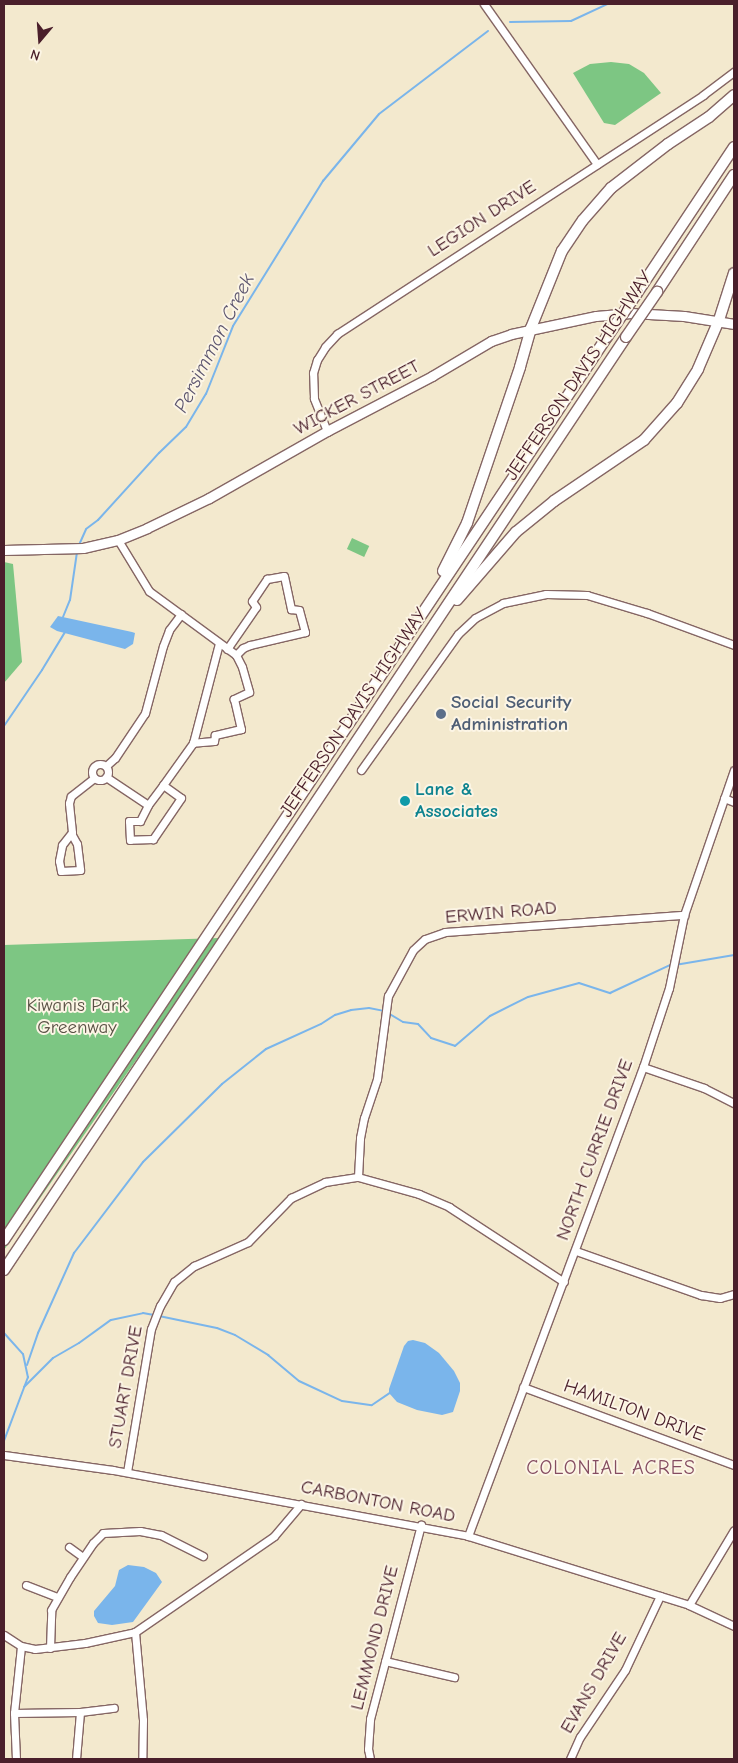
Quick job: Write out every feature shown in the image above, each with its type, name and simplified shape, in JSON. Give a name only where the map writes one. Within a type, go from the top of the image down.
[{"type":"highway","points":[[421,614],[467,523],[520,367],[530,328],[562,251],[583,220],[611,188],[668,144],[709,117],[734,95]]},
{"type":"highway","name":"JEFFERSON DAVIS HIGHWAY","points":[[4,1240],[734,147]]},
{"type":"highway","name":"JEFFERSON DAVIS HIGHWAY","points":[[4,1270],[734,175]]},
{"type":"highway","points":[[423,641],[516,532],[554,501],[644,440],[677,403],[698,368],[719,320],[734,273]]},
{"type":"main road","name":"WICKER STREET","points":[[4,550],[83,548],[118,540],[209,498],[327,431],[432,376],[491,342],[530,328],[596,316],[631,313],[719,320],[734,324]]},
{"type":"street","points":[[484,4],[597,164]]},
{"type":"street","name":"LEGION DRIVE","points":[[327,431],[314,398],[313,373],[321,353],[337,334],[702,96],[734,72]]},
{"type":"street","points":[[118,540],[149,591],[236,656],[242,667],[250,692],[234,699],[241,729],[215,735],[214,741],[193,744]]},
{"type":"street","points":[[227,649],[256,608],[252,601],[267,579],[284,576],[291,609],[299,610],[305,632],[250,645],[243,648],[236,656]]},
{"type":"street","points":[[361,770],[458,634],[475,618],[503,603],[546,594],[588,595],[647,613],[734,645]]},
{"type":"street","points":[[106,766],[115,758],[145,713],[163,646],[170,630],[181,614]]},
{"type":"street","points":[[163,785],[181,798],[153,839],[130,840],[129,822],[140,821],[148,805],[193,744],[219,643]]},
{"type":"street","points":[[100,763],[106,766],[108,772],[106,777],[100,780],[94,778],[92,773],[93,766],[100,763]]},
{"type":"street","name":"NORTH CURRIE DRIVE","points":[[468,1536],[576,1251],[643,1067],[669,988],[684,915],[734,770]]},
{"type":"street","points":[[106,777],[148,805]]},
{"type":"street","points":[[72,835],[62,845],[59,861],[61,871],[80,870],[77,844],[72,835],[69,803],[72,796],[94,778]]},
{"type":"street","points":[[724,798],[734,802]]},
{"type":"street","name":"ERWIN ROAD","points":[[358,1177],[360,1138],[364,1118],[377,1079],[388,996],[413,950],[425,939],[445,932],[684,915]]},
{"type":"street","points":[[643,1067],[704,1088],[734,1103]]},
{"type":"street","name":"STUART DRIVE","points":[[127,1472],[151,1329],[160,1306],[174,1282],[194,1266],[248,1242],[291,1198],[325,1182],[358,1177],[419,1194],[449,1207],[564,1282]]},
{"type":"street","points":[[576,1251],[701,1295],[720,1298],[734,1294]]},
{"type":"street","name":"HAMILTON DRIVE","points":[[523,1387],[734,1465]]},
{"type":"street","name":"CARBONTON ROAD","points":[[4,1455],[127,1472],[421,1525],[468,1536],[689,1605],[734,1626]]},
{"type":"street","points":[[4,1635],[20,1646],[34,1649],[85,1643],[135,1632],[274,1536],[301,1504]]},
{"type":"street","name":"LEMMOND DRIVE","points":[[370,1759],[368,1749],[370,1719],[421,1525]]},
{"type":"street","points":[[689,1605],[734,1530]]},
{"type":"street","points":[[50,1648],[51,1610],[92,1543],[103,1533],[140,1531],[161,1535],[203,1556]]},
{"type":"street","points":[[69,1547],[83,1557]]},
{"type":"street","points":[[26,1585],[58,1597]]},
{"type":"street","name":"EVANS DRIVE","points":[[570,1759],[580,1737],[625,1670],[660,1596]]},
{"type":"street","points":[[135,1632],[144,1720],[142,1759]]},
{"type":"street","points":[[16,1759],[14,1712],[20,1646]]},
{"type":"street","points":[[385,1661],[454,1677]]},
{"type":"street","points":[[14,1712],[80,1712],[114,1708]]},
{"type":"street","points":[[76,1759],[80,1712]]},
{"type":"green space","points":[[611,62],[629,64],[644,73],[661,93],[615,125],[604,123],[573,73],[590,64]]},
{"type":"green space","points":[[352,538],[369,546],[364,557],[347,549]]},
{"type":"green space","points":[[4,562],[13,564],[22,662],[4,683]]},
{"type":"green space","name":"Kiwanis Park Greenway","points":[[219,938],[187,987],[4,1250],[4,945]]},
{"type":"water","points":[[58,616],[135,633],[133,644],[125,649],[57,631],[50,627]]},
{"type":"water","points":[[413,1340],[425,1343],[439,1353],[454,1371],[460,1383],[460,1391],[453,1412],[442,1415],[417,1410],[397,1402],[389,1393],[404,1346],[408,1341]]},
{"type":"water","points":[[128,1565],[144,1567],[156,1573],[162,1582],[133,1622],[112,1625],[98,1623],[94,1616],[94,1611],[115,1586],[119,1570]]},
{"type":"waterway","name":"Persimmon Creek","points":[[510,22],[571,21],[607,4]]},
{"type":"waterway","name":"Persimmon Creek","points":[[79,545],[86,529],[98,520],[159,453],[186,427],[206,394],[233,326],[323,181],[379,114],[488,31]]},
{"type":"waterway","name":"Persimmon Creek","points":[[63,617],[70,600],[77,552]]},
{"type":"waterway","name":"Persimmon Creek","points":[[4,726],[65,632]]},
{"type":"waterway","points":[[675,965],[734,955]]},
{"type":"waterway","points":[[388,1013],[403,1022],[418,1024],[431,1038],[455,1046],[490,1016],[528,997],[579,983],[610,993],[670,965]]},
{"type":"waterway","points":[[27,1365],[38,1333],[74,1253],[143,1162],[222,1084],[266,1049],[321,1024],[335,1015],[351,1010],[369,1008],[384,1011]]},
{"type":"waterway","points":[[24,1387],[53,1358],[79,1343],[111,1320],[143,1313],[154,1315]]},
{"type":"waterway","points":[[159,1316],[217,1328],[235,1335],[268,1355],[299,1381],[342,1401],[372,1405],[390,1393]]},
{"type":"waterway","points":[[4,1333],[23,1354],[28,1377],[4,1441]]},
{"type":"place","name":"Social Security Administration","points":[[441,714]]},
{"type":"place","name":"Lane & Associates","points":[[405,801]]},
{"type":"district","name":"COLONIAL ACRES","points":[[611,1467]]}]
